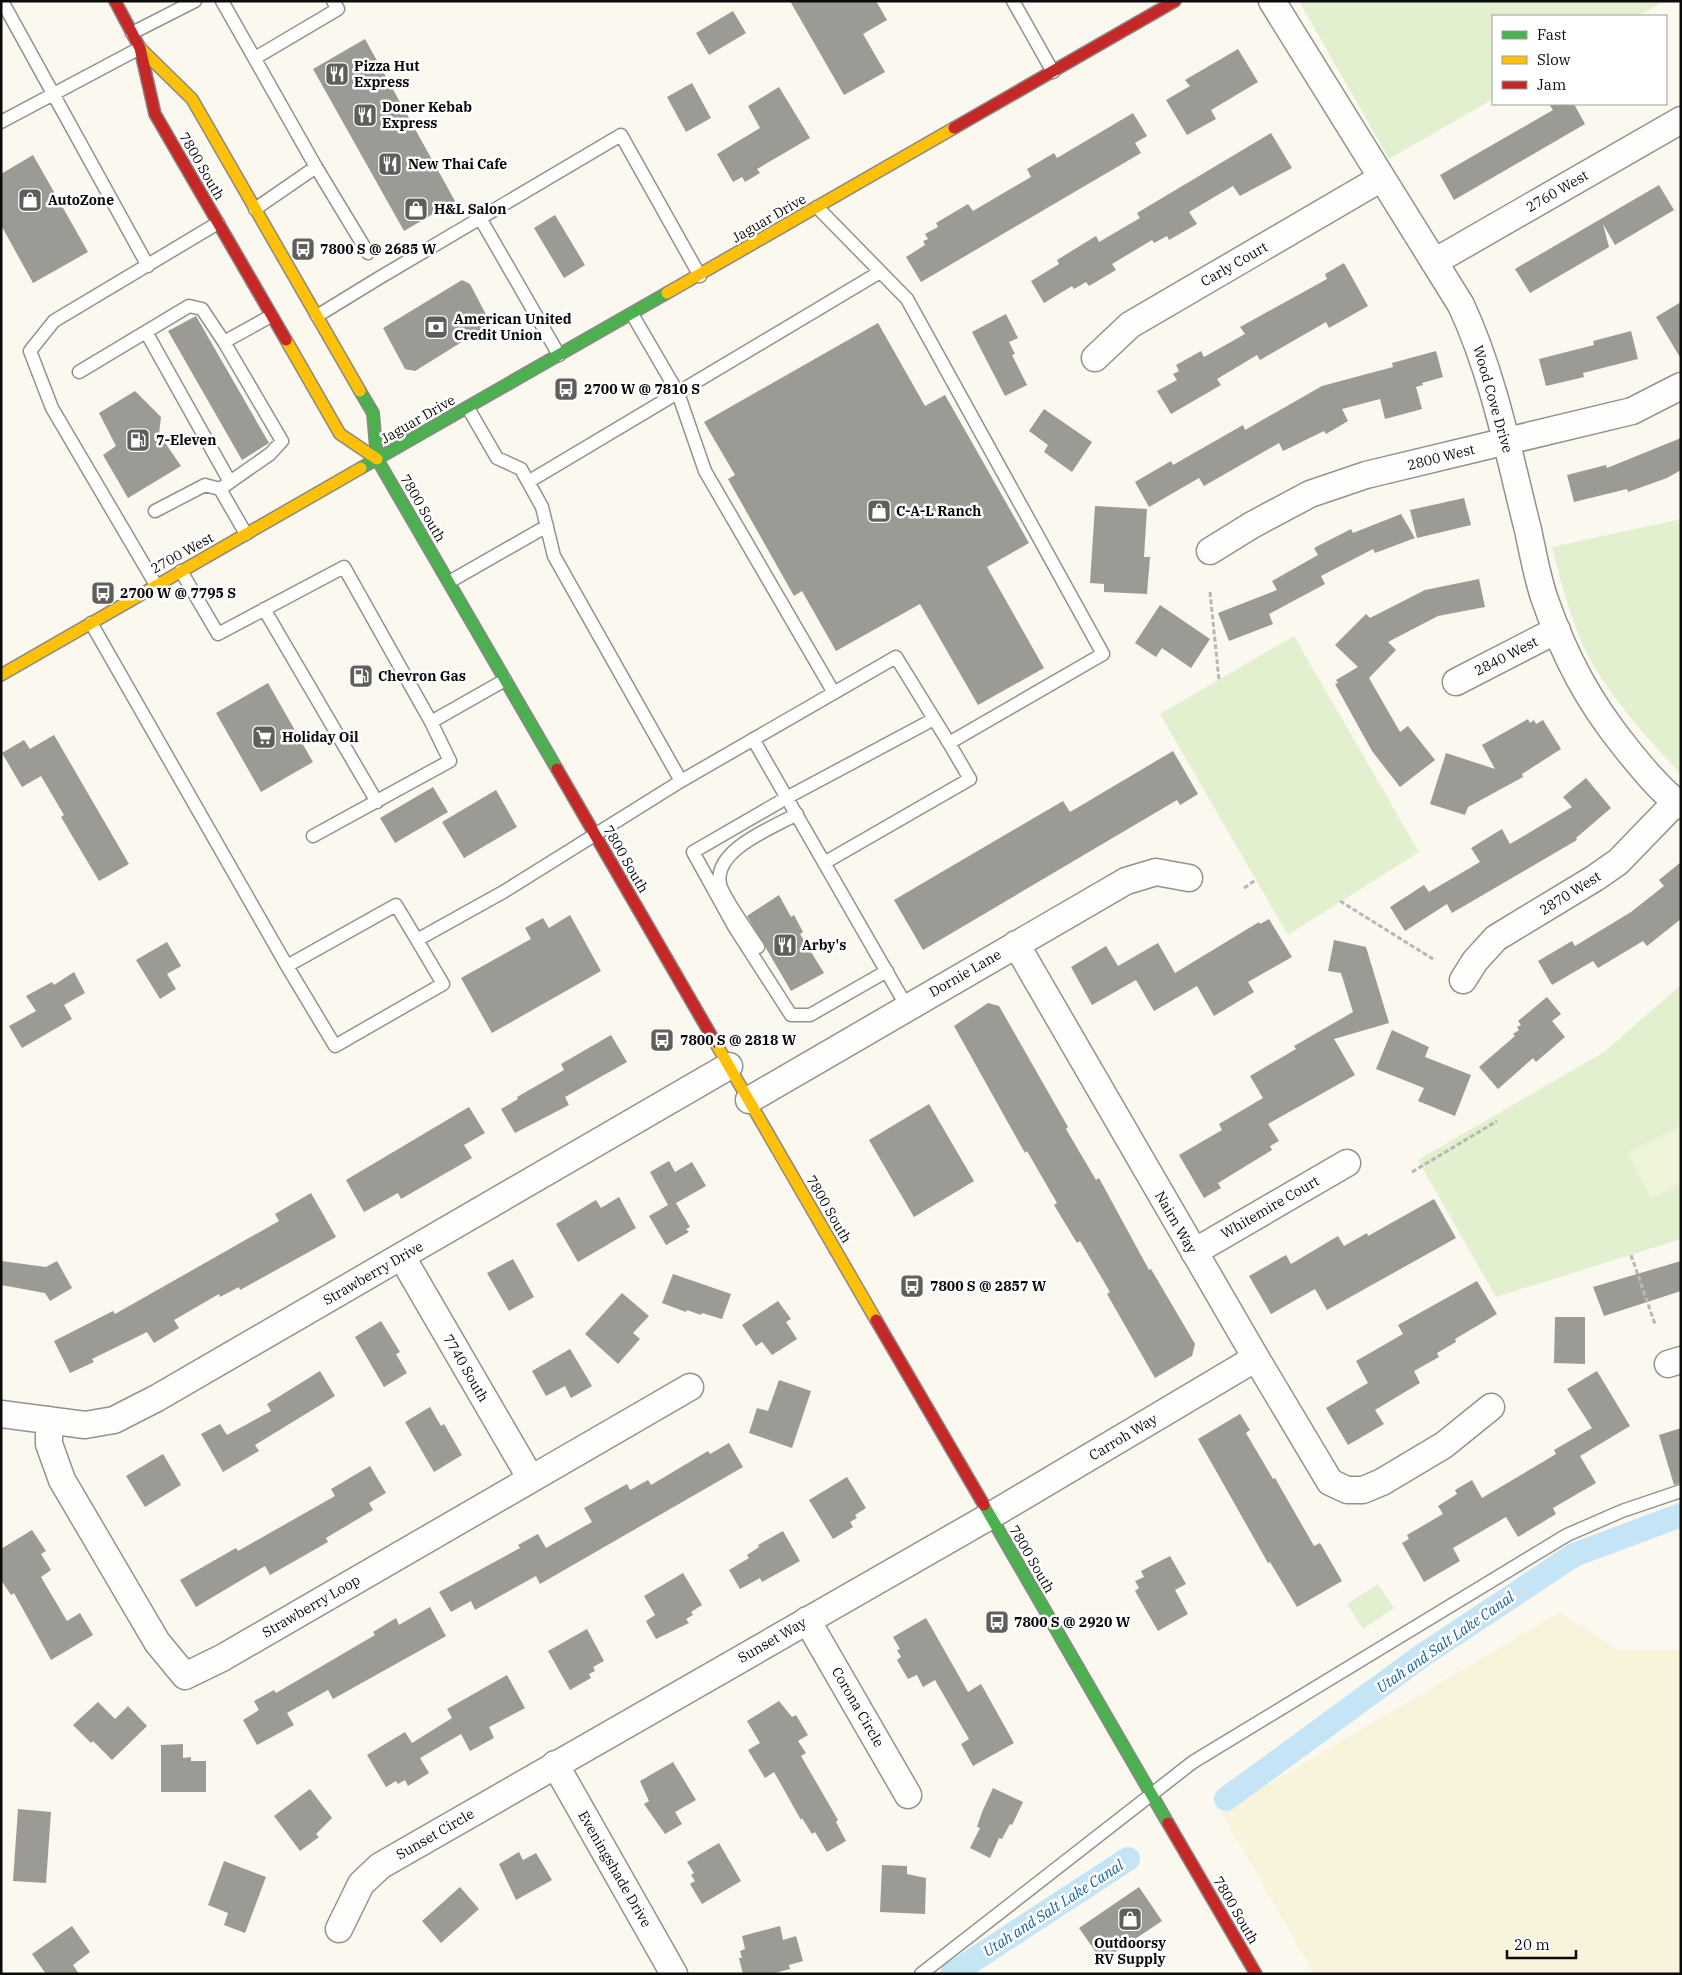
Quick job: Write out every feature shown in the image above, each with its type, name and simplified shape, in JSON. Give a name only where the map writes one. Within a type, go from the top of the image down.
[{"type":"main road","name":"7800 South","points":[[115,1],[140,48],[155,114],[340,434],[378,459]]},
{"type":"main road","name":"Jaguar Drive","points":[[378,459],[700,276],[1175,1]]},
{"type":"main road","name":"7800 South","points":[[140,48],[192,99],[373,413],[378,459],[1256,1974]]},
{"type":"main road","name":"2700 West","points":[[1,675],[378,459]]},
{"type":"street","name":"Wood Cove Drive","points":[[1272,1],[1380,179],[1461,305],[1476,337],[1506,441],[1544,599],[1572,668],[1592,704],[1650,777],[1678,804]]},
{"type":"street","name":"2760 West","points":[[1434,262],[1681,120]]},
{"type":"street","name":"Carly Court","points":[[1095,358],[1130,324],[1380,179]]},
{"type":"street","name":"2800 West","points":[[1210,551],[1252,525],[1310,494],[1366,475],[1632,411],[1681,386]]},
{"type":"street","name":"2840 West","points":[[1456,682],[1557,630]]},
{"type":"street","name":"2870 West","points":[[1463,980],[1475,961],[1496,938],[1618,862],[1678,804]]},
{"type":"street","name":"Dornie Lane","points":[[749,1100],[1126,881],[1156,872],[1189,878]]},
{"type":"street","name":"Nairn Way","points":[[1016,944],[1194,1252],[1330,1482],[1347,1490],[1363,1490],[1382,1482],[1444,1445],[1490,1407]]},
{"type":"street","name":"Strawberry Drive","points":[[1,1414],[85,1425],[114,1420],[157,1398],[402,1257],[729,1066]]},
{"type":"street","name":"Whitemire Court","points":[[1194,1252],[1347,1163]]},
{"type":"street","name":"7740 South","points":[[402,1257],[531,1479]]},
{"type":"street","name":"Carroh Way","points":[[990,1516],[1256,1358]]},
{"type":"street","name":"Strawberry Loop","points":[[48,1420],[49,1444],[62,1480],[157,1642],[184,1676],[222,1658],[690,1387]]},
{"type":"street","name":"Sunset Way","points":[[555,1764],[990,1516]]},
{"type":"street","name":"Corona Circle","points":[[807,1620],[908,1795]]},
{"type":"street","name":"Sunset Circle","points":[[339,1929],[361,1884],[380,1866],[555,1764]]},
{"type":"street","name":"Eveningshade Drive","points":[[555,1764],[674,1974]]},
{"type":"lane","points":[[2,1],[148,266]]},
{"type":"lane","points":[[132,33],[196,1]]},
{"type":"lane","points":[[222,1],[368,253]]},
{"type":"lane","points":[[255,58],[338,9],[333,1]]},
{"type":"lane","points":[[1013,1],[1053,72]]},
{"type":"lane","points":[[1,122],[140,48]]},
{"type":"lane","points":[[317,316],[621,135],[700,276]]},
{"type":"lane","points":[[255,209],[316,166]]},
{"type":"lane","points":[[817,207],[907,300],[1103,654],[949,743]]},
{"type":"lane","points":[[480,218],[559,355]]},
{"type":"lane","points":[[156,585],[52,408],[30,351],[54,321],[218,223]]},
{"type":"lane","points":[[528,482],[880,272]]},
{"type":"lane","points":[[79,372],[188,306],[202,309],[224,342],[282,441],[270,454],[225,485],[205,484],[155,511]]},
{"type":"lane","points":[[632,314],[678,393],[705,471],[834,693]]},
{"type":"lane","points":[[224,342],[271,316]]},
{"type":"lane","points":[[146,332],[225,485],[246,534]]},
{"type":"lane","points":[[468,408],[497,458],[521,469],[542,507],[554,556],[681,781]]},
{"type":"lane","points":[[449,582],[547,526]]},
{"type":"lane","points":[[181,571],[218,634],[344,567],[431,722],[450,761],[313,836]]},
{"type":"lane","points":[[264,609],[377,802]]},
{"type":"lane","points":[[91,623],[287,966],[335,1046],[443,984],[396,905],[287,966]]},
{"type":"lane","points":[[417,940],[505,891],[681,781],[896,657],[970,778],[824,862]]},
{"type":"lane","points":[[431,722],[505,680]]},
{"type":"lane","points":[[887,971],[810,1015],[791,1015],[735,928],[693,852],[788,797],[934,719]]},
{"type":"lane","points":[[753,739],[907,1007]]},
{"type":"lane","points":[[778,994],[776,977],[720,885],[721,866],[734,849],[797,814]]},
{"type":"lane","points":[[921,1974],[1193,1762],[1567,1535],[1622,1511],[1681,1491]]},
{"type":"path","points":[[1210,592],[1219,680]]},
{"type":"path","points":[[1244,888],[1256,880]]},
{"type":"path","points":[[1340,902],[1433,959]]},
{"type":"path","points":[[1412,1172],[1497,1121]]},
{"type":"path","points":[[1631,1254],[1655,1324]]},
{"type":"shaded area","points":[[1560,1612],[1618,1650],[1681,1650],[1681,1974],[1314,1974],[1221,1812]]},
{"type":"green space","points":[[1299,1],[1664,1],[1640,15],[1492,15],[1492,100],[1389,159]]},
{"type":"green space","points":[[1681,519],[1681,774],[1622,707],[1592,663],[1573,621],[1552,547]]},
{"type":"green space","points":[[1294,636],[1419,852],[1288,935],[1160,714]]},
{"type":"green space","points":[[1681,985],[1681,1239],[1496,1297],[1418,1160],[1604,1052]]},
{"type":"green space","points":[[1681,1126],[1681,1183],[1651,1199],[1627,1153]]},
{"type":"green space","points":[[1378,1584],[1394,1608],[1363,1629],[1347,1604]]},
{"type":"building","points":[[790,1],[876,1],[887,20],[863,34],[885,72],[844,95]]},
{"type":"building","points":[[733,11],[746,33],[709,55],[696,33]]},
{"type":"building","points":[[365,39],[455,201],[404,231],[313,69]]},
{"type":"building","points":[[1238,49],[1258,82],[1211,110],[1216,119],[1187,135],[1166,100],[1190,86],[1185,80]]},
{"type":"building","points":[[692,83],[711,118],[686,132],[667,97]]},
{"type":"building","points":[[779,87],[810,138],[757,169],[760,173],[745,182],[742,177],[733,182],[717,154],[760,128],[748,106]]},
{"type":"building","points":[[1550,105],[1575,105],[1585,124],[1454,200],[1440,175],[1553,110]]},
{"type":"building","points":[[1133,113],[1147,136],[1135,143],[1141,153],[921,282],[906,257],[925,245],[923,241],[928,239],[925,234],[938,227],[936,223],[968,204],[973,211],[1031,177],[1027,169],[1054,153],[1057,158]]},
{"type":"building","points":[[1271,133],[1292,168],[1240,196],[1233,186],[1189,212],[1197,224],[1169,240],[1167,236],[1154,243],[1152,240],[1112,264],[1116,270],[1089,286],[1086,282],[1074,289],[1072,286],[1044,303],[1031,281],[1059,264],[1057,260],[1096,236],[1099,242],[1140,218],[1137,213]]},
{"type":"building","name":"AutoZone","points":[[33,155],[88,252],[33,283],[1,225],[1,174]]},
{"type":"building","points":[[1659,185],[1674,210],[1615,245],[1603,224],[1609,247],[1530,293],[1515,269]]},
{"type":"building","points":[[555,215],[585,265],[564,278],[534,228]]},
{"type":"building","points":[[1344,263],[1368,306],[1329,328],[1326,322],[1260,360],[1257,355],[1217,379],[1221,385],[1171,414],[1157,391],[1177,380],[1173,374],[1179,371],[1176,365],[1201,351],[1204,357],[1245,334],[1240,327],[1327,279],[1325,274]]},
{"type":"building","points":[[462,280],[470,284],[491,324],[415,371],[405,369],[383,328]]},
{"type":"building","points":[[1681,302],[1681,359],[1656,317]]},
{"type":"building","points":[[1006,314],[1018,338],[1009,342],[1015,354],[1012,355],[1027,385],[1005,396],[972,332]]},
{"type":"building","points":[[196,316],[269,443],[242,460],[168,331]]},
{"type":"building","name":"C-A-L Ranch","points":[[878,323],[925,406],[945,395],[1029,543],[987,567],[1044,668],[978,705],[920,604],[836,651],[802,591],[794,596],[728,479],[735,475],[704,422]]},
{"type":"building","points":[[1631,331],[1638,359],[1583,373],[1584,377],[1546,386],[1539,359],[1594,345],[1593,341]]},
{"type":"building","points":[[1436,351],[1443,377],[1422,383],[1423,385],[1416,387],[1422,409],[1385,419],[1380,399],[1342,409],[1348,421],[1326,434],[1324,431],[1283,451],[1279,443],[1204,486],[1199,478],[1149,507],[1135,482],[1171,461],[1173,465],[1243,425],[1245,430],[1322,386],[1393,367],[1392,363]]},
{"type":"building","name":"7-Eleven","points":[[135,391],[161,417],[159,434],[181,466],[128,498],[103,455],[116,446],[99,413]]},
{"type":"building","points":[[1044,409],[1092,442],[1072,472],[1044,452],[1048,445],[1029,431]]},
{"type":"building","points":[[1681,438],[1681,470],[1667,478],[1628,492],[1627,489],[1574,502],[1567,475],[1606,465],[1607,468]]},
{"type":"building","points":[[1464,498],[1471,525],[1417,538],[1410,510]]},
{"type":"building","points":[[1095,506],[1147,509],[1144,557],[1150,557],[1147,594],[1104,592],[1104,584],[1090,583]]},
{"type":"building","points":[[1401,514],[1415,538],[1375,553],[1373,549],[1321,576],[1325,584],[1269,614],[1273,624],[1229,641],[1218,613],[1277,590],[1272,581],[1318,555],[1314,548],[1351,529],[1353,533]]},
{"type":"building","points":[[1479,579],[1485,607],[1438,616],[1388,642],[1396,650],[1369,678],[1400,732],[1408,726],[1435,760],[1400,787],[1372,751],[1335,684],[1338,683],[1336,680],[1358,667],[1335,645],[1366,614],[1370,618],[1425,590]]},
{"type":"building","points":[[1160,605],[1210,639],[1191,668],[1162,648],[1156,657],[1135,643]]},
{"type":"building","name":"Holiday Oil","points":[[268,683],[313,762],[261,792],[216,713]]},
{"type":"building","points":[[1528,719],[1530,723],[1534,720],[1536,724],[1543,720],[1561,749],[1522,774],[1523,777],[1468,807],[1465,815],[1430,804],[1446,753],[1495,769],[1482,745]]},
{"type":"building","points":[[54,735],[129,864],[99,881],[61,817],[64,815],[41,776],[22,787],[2,753],[24,740],[30,749]]},
{"type":"building","points":[[1173,751],[1198,794],[1180,805],[1177,800],[923,950],[894,900],[1063,801],[1070,812]]},
{"type":"building","points":[[1586,778],[1611,808],[1576,838],[1577,840],[1452,913],[1447,904],[1405,931],[1390,907],[1424,885],[1429,892],[1480,862],[1471,848],[1502,829],[1510,844],[1572,807],[1563,797]]},
{"type":"building","points":[[433,787],[448,812],[395,843],[380,818]]},
{"type":"building","points":[[496,790],[517,827],[464,858],[442,822]]},
{"type":"building","points":[[1681,862],[1681,919],[1647,946],[1643,941],[1598,968],[1593,961],[1552,985],[1538,961],[1572,941],[1575,946],[1631,912],[1664,886],[1659,880]]},
{"type":"building","name":"Arby's","points":[[779,895],[791,917],[794,915],[803,932],[800,934],[824,973],[791,991],[747,916]]},
{"type":"building","points":[[570,915],[601,971],[492,1033],[461,978],[531,939],[525,928],[543,918],[549,928]]},
{"type":"building","points":[[1269,919],[1292,957],[1248,982],[1254,992],[1214,1016],[1197,986],[1154,1011],[1136,980],[1092,1005],[1071,967],[1106,946],[1118,966],[1158,943],[1175,973],[1259,922],[1260,924]]},
{"type":"building","points":[[1334,940],[1366,947],[1389,1023],[1334,1039],[1355,1075],[1268,1124],[1279,1141],[1270,1146],[1272,1150],[1218,1183],[1221,1188],[1204,1198],[1179,1155],[1222,1130],[1219,1124],[1263,1098],[1250,1076],[1296,1049],[1294,1046],[1353,1012],[1341,973],[1328,971]]},
{"type":"building","points":[[167,942],[181,966],[167,974],[176,989],[160,999],[136,960]]},
{"type":"building","points":[[74,972],[85,993],[64,1005],[72,1019],[22,1048],[9,1026],[36,1011],[26,996],[52,982],[54,985]]},
{"type":"building","points":[[1547,997],[1561,1014],[1552,1021],[1565,1037],[1536,1062],[1533,1058],[1498,1089],[1479,1067],[1515,1036],[1513,1034],[1519,1030],[1517,1027],[1521,1025],[1518,1021]]},
{"type":"building","points":[[988,1003],[999,1006],[1068,1127],[1066,1129],[1096,1180],[1099,1178],[1149,1270],[1151,1269],[1195,1344],[1192,1356],[1155,1378],[1107,1294],[1110,1292],[1080,1241],[1077,1243],[1054,1205],[1057,1203],[1027,1151],[1025,1153],[954,1026]]},
{"type":"building","points":[[1392,1030],[1429,1047],[1425,1057],[1471,1075],[1455,1116],[1418,1101],[1424,1088],[1376,1069]]},
{"type":"building","points":[[611,1035],[627,1062],[565,1097],[569,1105],[515,1133],[501,1109],[518,1099],[517,1097],[564,1070],[561,1064]]},
{"type":"building","points":[[929,1104],[974,1181],[914,1217],[869,1140]]},
{"type":"building","points":[[469,1107],[485,1133],[464,1145],[472,1158],[401,1199],[398,1193],[364,1212],[346,1180]]},
{"type":"building","points":[[669,1161],[675,1172],[692,1162],[706,1186],[676,1203],[690,1227],[686,1229],[689,1232],[666,1245],[649,1216],[668,1205],[650,1172]]},
{"type":"building","points":[[311,1193],[336,1237],[240,1290],[239,1287],[220,1297],[219,1294],[174,1320],[179,1328],[154,1343],[147,1332],[92,1359],[94,1362],[70,1373],[54,1341],[113,1311],[115,1314],[279,1221],[275,1214]]},
{"type":"building","points":[[619,1197],[636,1228],[578,1262],[556,1224],[596,1200],[601,1208]]},
{"type":"building","points":[[1434,1199],[1456,1238],[1327,1310],[1315,1289],[1271,1314],[1249,1276],[1286,1255],[1291,1264],[1338,1236],[1344,1246],[1367,1233],[1368,1236]]},
{"type":"building","points":[[513,1259],[534,1297],[509,1311],[487,1273]]},
{"type":"building","points":[[1,1261],[46,1267],[57,1261],[72,1288],[50,1301],[45,1293],[1,1285]]},
{"type":"building","points":[[1681,1261],[1681,1291],[1604,1316],[1593,1287]]},
{"type":"building","points":[[673,1274],[731,1294],[722,1319],[687,1310],[686,1312],[662,1303]]},
{"type":"building","points":[[1477,1281],[1497,1314],[1455,1339],[1456,1342],[1437,1353],[1439,1357],[1414,1371],[1420,1383],[1375,1410],[1384,1424],[1348,1445],[1326,1408],[1368,1383],[1356,1361],[1403,1334],[1398,1325]]},
{"type":"building","points":[[622,1293],[649,1316],[633,1333],[640,1339],[618,1364],[585,1334]]},
{"type":"building","points":[[778,1301],[791,1319],[786,1322],[797,1339],[772,1355],[762,1342],[756,1346],[742,1325]]},
{"type":"building","points":[[1555,1317],[1585,1317],[1585,1364],[1554,1363]]},
{"type":"building","points":[[381,1321],[400,1352],[396,1354],[407,1373],[384,1387],[355,1337]]},
{"type":"building","points":[[570,1349],[592,1386],[571,1398],[565,1386],[546,1396],[532,1371]]},
{"type":"building","points":[[320,1371],[335,1396],[255,1445],[259,1451],[223,1472],[201,1434],[220,1424],[227,1435],[271,1411],[267,1404]]},
{"type":"building","points":[[1597,1371],[1630,1426],[1580,1456],[1596,1483],[1553,1508],[1556,1514],[1518,1537],[1506,1517],[1453,1548],[1460,1561],[1424,1582],[1402,1543],[1409,1539],[1407,1535],[1443,1514],[1438,1506],[1457,1494],[1455,1490],[1472,1480],[1482,1498],[1556,1454],[1554,1450],[1592,1428],[1567,1389]]},
{"type":"building","points":[[779,1380],[811,1391],[792,1448],[749,1433],[757,1408],[768,1411]]},
{"type":"building","points":[[430,1407],[441,1426],[444,1424],[462,1455],[434,1472],[405,1422]]},
{"type":"building","points":[[1240,1414],[1250,1430],[1246,1433],[1273,1479],[1275,1478],[1314,1546],[1320,1543],[1342,1581],[1297,1607],[1270,1562],[1268,1563],[1198,1439]]},
{"type":"building","points":[[1681,1428],[1681,1483],[1674,1485],[1659,1435]]},
{"type":"building","points":[[729,1443],[743,1467],[540,1584],[536,1576],[475,1610],[471,1601],[451,1612],[439,1592],[520,1548],[518,1545],[538,1534],[546,1548],[592,1522],[584,1508],[627,1484],[630,1490],[648,1480],[651,1485],[708,1451],[710,1454]]},
{"type":"building","points":[[163,1454],[181,1485],[145,1507],[126,1476]]},
{"type":"building","points":[[370,1466],[386,1493],[369,1503],[373,1510],[326,1538],[328,1542],[270,1575],[265,1566],[196,1607],[180,1580],[236,1548],[238,1551],[335,1496],[331,1489]]},
{"type":"building","points":[[847,1477],[866,1508],[855,1515],[857,1518],[850,1522],[853,1527],[833,1539],[809,1500]]},
{"type":"building","points":[[32,1530],[46,1551],[41,1554],[51,1570],[41,1577],[67,1621],[80,1613],[93,1635],[51,1660],[14,1593],[11,1595],[1,1580],[1,1549]]},
{"type":"building","points":[[783,1531],[800,1561],[762,1582],[760,1578],[740,1589],[729,1570],[749,1558],[747,1555],[759,1547],[758,1545]]},
{"type":"building","points":[[1170,1556],[1186,1584],[1175,1590],[1188,1614],[1158,1631],[1135,1591],[1139,1588],[1135,1581],[1144,1577],[1141,1571]]},
{"type":"building","points":[[683,1573],[702,1605],[691,1612],[693,1615],[686,1619],[689,1623],[656,1639],[646,1621],[655,1615],[644,1596]]},
{"type":"building","points":[[430,1607],[446,1636],[333,1699],[328,1690],[287,1713],[294,1725],[257,1745],[243,1720],[259,1710],[254,1701],[274,1690],[276,1693],[375,1635],[373,1632],[396,1618],[399,1625]]},
{"type":"building","points":[[926,1618],[968,1692],[981,1684],[1014,1743],[973,1766],[961,1744],[969,1739],[935,1680],[923,1687],[917,1675],[908,1679],[897,1660],[901,1657],[897,1650],[900,1649],[893,1637]]},
{"type":"building","points":[[587,1629],[604,1661],[593,1667],[595,1671],[589,1674],[591,1678],[570,1690],[548,1651]]},
{"type":"building","points":[[507,1675],[525,1708],[489,1727],[494,1738],[470,1751],[461,1734],[420,1758],[429,1773],[408,1786],[405,1780],[398,1784],[396,1781],[386,1787],[367,1755],[405,1732],[412,1743],[452,1718],[447,1709]]},
{"type":"building","points":[[779,1701],[792,1717],[796,1715],[808,1735],[798,1741],[806,1753],[801,1756],[838,1820],[836,1822],[846,1841],[827,1852],[815,1832],[812,1834],[802,1818],[801,1820],[774,1772],[765,1778],[748,1750],[760,1743],[747,1721]]},
{"type":"building","points":[[98,1702],[115,1719],[128,1706],[147,1726],[112,1760],[73,1725]]},
{"type":"building","points":[[183,1744],[183,1758],[191,1757],[191,1761],[206,1761],[206,1792],[161,1792],[161,1745]]},
{"type":"building","points":[[673,1762],[696,1800],[675,1812],[682,1824],[665,1834],[644,1804],[649,1801],[640,1781]]},
{"type":"building","points":[[993,1788],[1023,1802],[1012,1825],[1010,1824],[1002,1839],[999,1838],[990,1858],[970,1848],[980,1828],[977,1827]]},
{"type":"building","points":[[310,1789],[332,1818],[316,1834],[319,1837],[300,1851],[274,1816]]},
{"type":"building","points":[[18,1809],[51,1812],[46,1883],[13,1881]]},
{"type":"building","points":[[719,1843],[741,1881],[702,1904],[690,1884],[695,1881],[691,1875],[694,1873],[687,1862]]},
{"type":"building","points":[[519,1852],[523,1860],[536,1853],[552,1880],[516,1900],[499,1864]]},
{"type":"building","points":[[224,1861],[266,1877],[245,1933],[224,1925],[228,1913],[208,1905]]},
{"type":"building","points":[[882,1865],[907,1866],[907,1874],[926,1878],[925,1914],[880,1912]]},
{"type":"building","points":[[460,1887],[479,1909],[441,1943],[422,1921]]},
{"type":"building","points":[[1139,1887],[1162,1921],[1102,1961],[1079,1928]]},
{"type":"building","points":[[72,1926],[90,1952],[73,1965],[79,1974],[46,1974],[32,1954]]},
{"type":"building","points":[[780,1926],[783,1940],[796,1936],[803,1961],[789,1965],[790,1969],[771,1974],[743,1974],[739,1958],[742,1958],[740,1951],[745,1949],[742,1936]]},
{"type":"waterway","name":"Utah and Salt Lake Canal","points":[[1226,1799],[1423,1655],[1574,1555],[1681,1515]]},
{"type":"waterway","name":"Utah and Salt Lake Canal","points":[[952,1974],[1128,1859]]},
{"type":"traffic: fast","points":[[361,468],[667,293]]},
{"type":"traffic: fast","points":[[360,391],[373,413],[377,459],[557,769]]},
{"type":"traffic: fast","points":[[984,1505],[1168,1823]]},
{"type":"traffic: slow","points":[[140,48],[192,99],[360,391]]},
{"type":"traffic: slow","points":[[667,293],[954,128]]},
{"type":"traffic: slow","points":[[286,340],[340,434],[377,459]]},
{"type":"traffic: slow","points":[[1,675],[361,468]]},
{"type":"traffic: slow","points":[[715,1042],[876,1320]]},
{"type":"traffic: jam","points":[[115,1],[140,48],[155,114],[286,340]]},
{"type":"traffic: jam","points":[[954,128],[1175,1]]},
{"type":"traffic: jam","points":[[557,769],[715,1042]]},
{"type":"traffic: jam","points":[[876,1320],[984,1505]]},
{"type":"traffic: jam","points":[[1168,1823],[1256,1974]]},
{"type":"place","name":"Pizza Hut Express","points":[[337,74]]},
{"type":"place","name":"Doner Kebab Express","points":[[365,115]]},
{"type":"place","name":"New Thai Cafe","points":[[390,164]]},
{"type":"place","name":"AutoZone","points":[[30,200]]},
{"type":"place","name":"H&L Salon","points":[[416,209]]},
{"type":"place","name":"7800 S @ 2685 W","points":[[303,249]]},
{"type":"place","name":"American United Credit Union","points":[[436,327]]},
{"type":"place","name":"2700 W @ 7810 S","points":[[566,389]]},
{"type":"place","name":"7-Eleven","points":[[138,440]]},
{"type":"place","name":"C-A-L Ranch","points":[[879,511]]},
{"type":"place","name":"2700 W @ 7795 S","points":[[103,593]]},
{"type":"place","name":"Chevron Gas","points":[[361,676]]},
{"type":"place","name":"Holiday Oil","points":[[264,737]]},
{"type":"place","name":"Arby's","points":[[785,945]]},
{"type":"place","name":"7800 S @ 2818 W","points":[[662,1040]]},
{"type":"place","name":"7800 S @ 2857 W","points":[[912,1286]]},
{"type":"place","name":"7800 S @ 2920 W","points":[[997,1622]]},
{"type":"place","name":"Outdoorsy RV Supply","points":[[1130,1919]]}]
